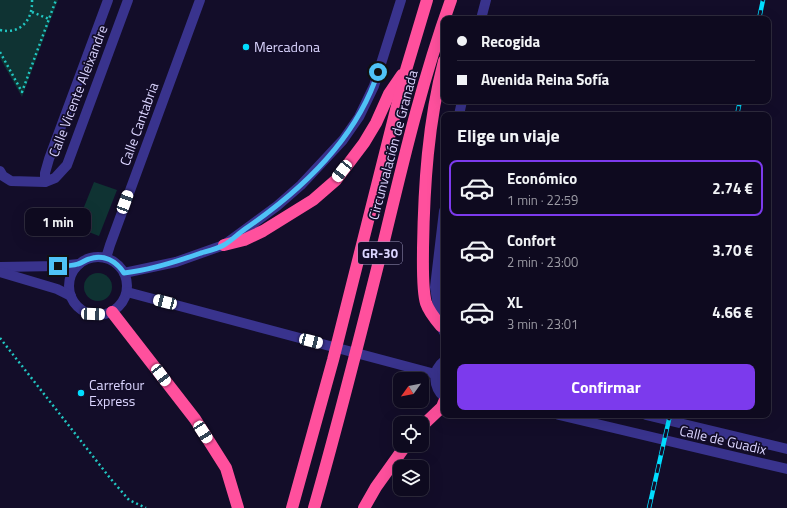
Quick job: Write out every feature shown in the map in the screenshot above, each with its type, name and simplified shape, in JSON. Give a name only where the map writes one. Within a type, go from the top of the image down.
[{"type":"highway","name":"Circunvalación de Granada","points":[[292,508],[333,360],[406,70],[427,0]]},
{"type":"highway","points":[[451,0],[454,16]]},
{"type":"highway","name":"Circunvalación de Granada","points":[[446,16],[451,0]]},
{"type":"highway","name":"Circunvalación de Granada","points":[[314,508],[353,364],[408,142],[441,31]]},
{"type":"highway","points":[[224,245],[244,240],[263,231],[313,200],[336,180],[364,143],[389,94],[406,70]]},
{"type":"highway","points":[[441,74],[430,133],[423,230],[423,271],[426,302],[432,315],[441,328]]},
{"type":"highway","points":[[112,312],[195,420],[226,468],[238,508]]},
{"type":"highway","points":[[429,419],[441,408]]},
{"type":"highway","points":[[364,508],[376,486],[401,452]]},
{"type":"street","name":"Calle Vicente Aleixandre","points":[[108,0],[49,159],[45,173],[45,182],[56,178],[67,165],[128,0]]},
{"type":"street","name":"Calle Cantabria","points":[[106,258],[200,0]]},
{"type":"street","points":[[124,273],[176,262],[224,245],[277,206],[300,185],[343,140],[359,118],[374,86],[401,0]]},
{"type":"street","points":[[483,16],[486,0]]},
{"type":"street","points":[[0,171],[3,176],[11,181],[45,182]]},
{"type":"street","points":[[441,236],[435,287],[441,323]]},
{"type":"street","points":[[0,267],[58,266],[79,264],[88,259],[98,257],[106,258],[120,267],[124,273],[127,283],[127,292],[124,300],[112,312],[101,315],[93,314],[80,308],[72,296],[69,287],[70,279],[79,264]]},
{"type":"street","points":[[0,272],[57,289],[72,296]]},
{"type":"street","points":[[127,292],[435,374]]},
{"type":"street","points":[[441,364],[437,368],[435,374],[437,388],[441,393]]},
{"type":"street","name":"Calle de Guadix","points":[[571,418],[787,470]]},
{"type":"street","name":"Calle de Guadix","points":[[658,418],[787,449]]},
{"type":"path","points":[[0,30],[16,30],[26,23],[32,12],[32,0]]},
{"type":"path","points":[[0,52],[22,92],[56,0]]},
{"type":"path","points":[[32,12],[49,19]]},
{"type":"path","points":[[0,338],[110,478],[129,500],[146,508]]},
{"type":"green space","points":[[0,0],[58,0],[22,97],[0,58]]},
{"type":"green space","points":[[94,182],[117,190],[99,236],[76,227]]},
{"type":"green space","points":[[98,273],[108,277],[112,287],[108,297],[98,301],[88,297],[84,287],[88,277]]},
{"type":"railway","points":[[760,16],[763,0]]},
{"type":"railway","points":[[738,112],[739,104]]},
{"type":"railway","points":[[649,508],[669,418]]},
{"type":"place","name":"Mercadona","points":[[246,47]]},
{"type":"place","name":"Carrefour Express","points":[[81,393]]},
{"type":"route","points":[[58,266],[79,264],[88,259],[98,257],[106,258],[114,262],[124,273],[135,272],[176,262],[224,245],[277,206],[300,185],[343,140],[359,118],[374,86],[378,72]]}]
